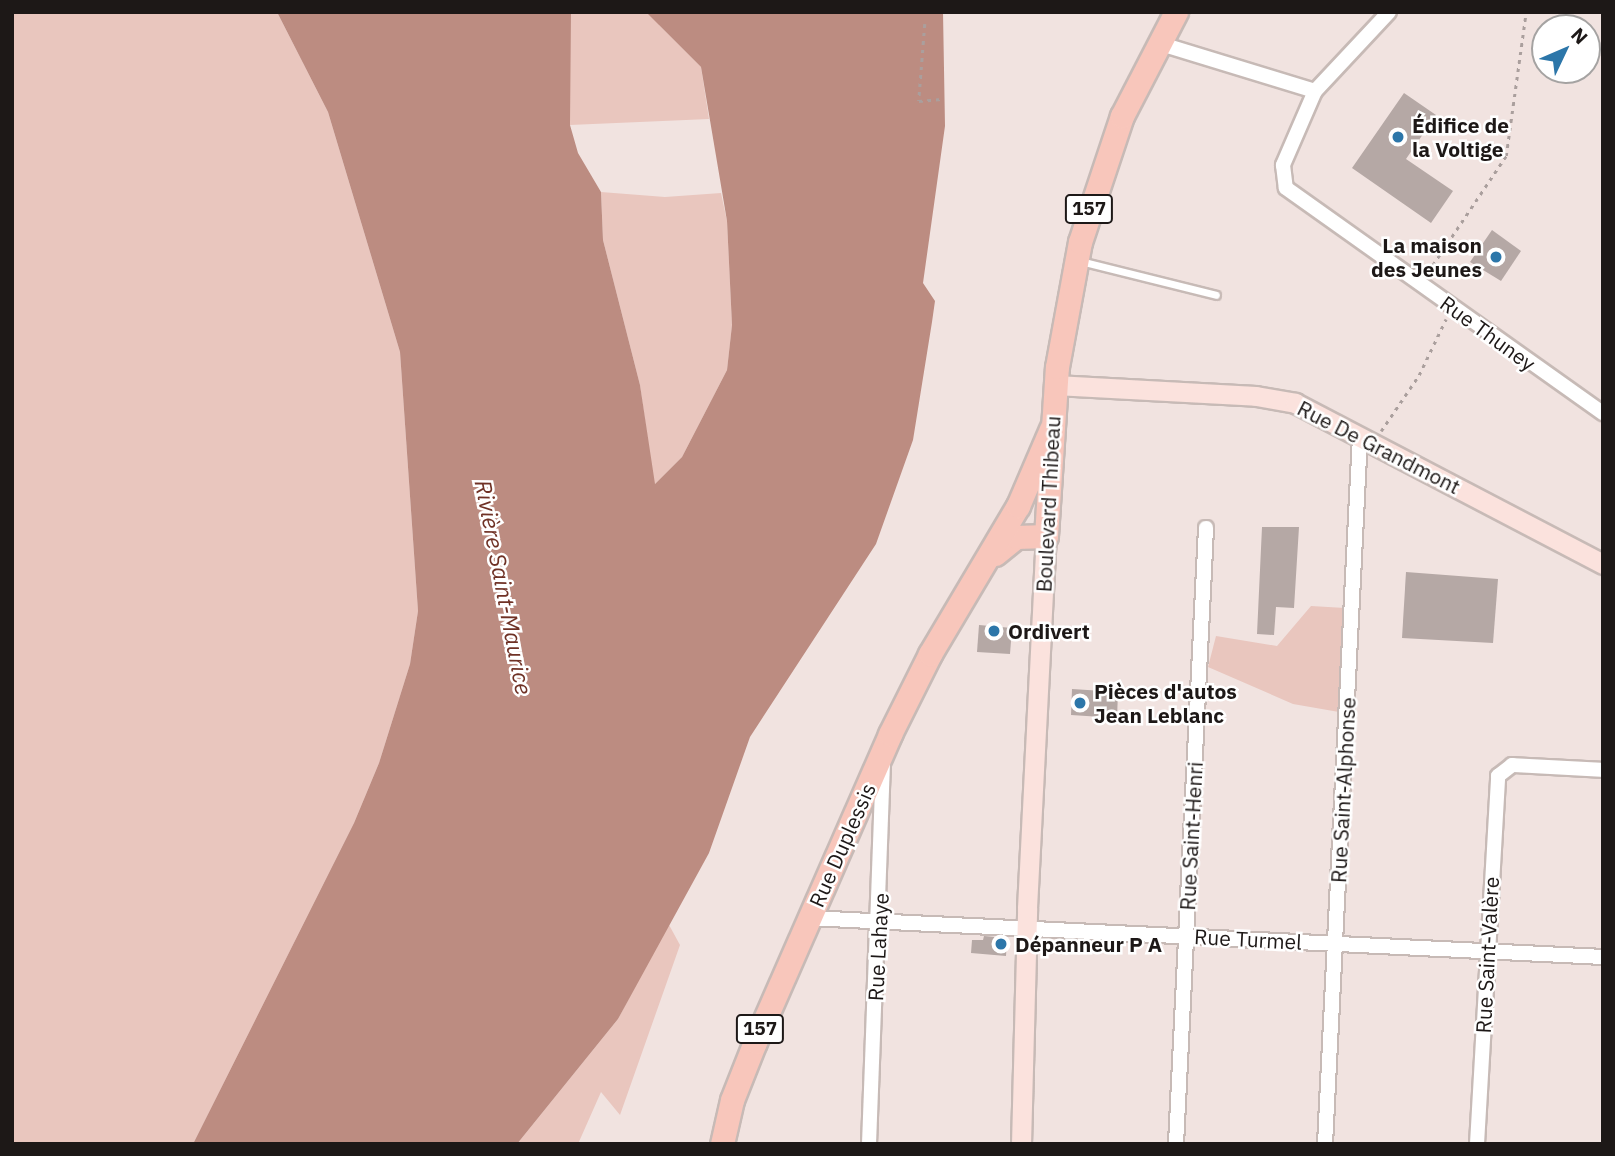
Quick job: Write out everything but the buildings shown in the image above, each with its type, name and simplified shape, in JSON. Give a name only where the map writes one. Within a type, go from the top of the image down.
[{"type":"main road","name":"Boulevard Thibeau","points":[[1046,536],[1055,385],[1076,260],[1106,155],[1158,43],[1176,12]]},
{"type":"main road","name":"Rue Duplessis","points":[[722,1144],[739,1081],[883,750],[930,654],[990,559],[1051,429]]},
{"type":"main road","name":"Rue Duplessis","points":[[990,559],[1016,537],[1046,536]]},
{"type":"street","name":"Rue Thuney","points":[[1389,12],[1315,91],[1283,165],[1286,188],[1603,413]]},
{"type":"street","points":[[1158,43],[1315,91]]},
{"type":"street","name":"Rue De Grandmont","points":[[1055,385],[1269,397],[1303,407],[1603,564]]},
{"type":"street","name":"Rue Saint-Alphonse","points":[[1325,1144],[1366,439]]},
{"type":"street","name":"Rue Saint-Henri","points":[[1176,1144],[1206,528]]},
{"type":"street","name":"Boulevard Thibeau","points":[[1021,1144],[1027,929],[1046,536]]},
{"type":"street","name":"Rue Lahaye","points":[[869,1144],[879,922],[883,750]]},
{"type":"street","name":"Rue Saint-Valère","points":[[1477,1144],[1497,780],[1503,768],[1603,770]]},
{"type":"street","name":"Rue Turmel","points":[[809,918],[1603,957]]},
{"type":"lane","points":[[1076,260],[1216,295]]},
{"type":"path","points":[[1420,284],[1506,156],[1525,12]]},
{"type":"path","points":[[925,24],[919,101],[944,99]]},
{"type":"path","points":[[1366,439],[1419,375],[1453,308]]},
{"type":"shaded area","points":[[12,12],[277,12],[328,112],[400,352],[418,611],[410,664],[379,763],[354,823],[193,1144],[12,1144]]},
{"type":"shaded area","points":[[541,12],[700,12],[659,25],[701,67],[709,119],[570,125],[570,41]]},
{"type":"shaded area","points":[[601,192],[665,197],[721,193],[727,221],[732,325],[727,370],[682,457],[654,485],[640,385],[603,240]]},
{"type":"shaded area","points":[[1311,606],[1345,608],[1339,712],[1293,704],[1208,667],[1216,636],[1277,646]]},
{"type":"shaded area","points":[[668,923],[680,945],[620,1115],[601,1092],[578,1144],[517,1144],[618,1019]]},
{"type":"water","name":"Rivière Saint-Maurice","points":[[277,12],[571,12],[570,125],[578,153],[601,192],[603,240],[640,385],[655,484],[682,457],[727,370],[732,325],[727,221],[701,67],[646,12],[943,12],[945,126],[923,283],[935,301],[913,440],[876,544],[750,737],[709,853],[618,1019],[517,1144],[193,1144],[354,823],[379,763],[410,664],[418,611],[400,352],[328,112]]},
{"type":"place","name":"Édifice de la Voltige","points":[[1398,137]]},
{"type":"place","name":"La maison des Jeunes","points":[[1496,257]]},
{"type":"place","name":"Ordivert","points":[[994,631]]},
{"type":"place","name":"Pièces d'autos Jean Leblanc","points":[[1080,703]]},
{"type":"place","name":"Dépanneur P A","points":[[1001,944]]}]
